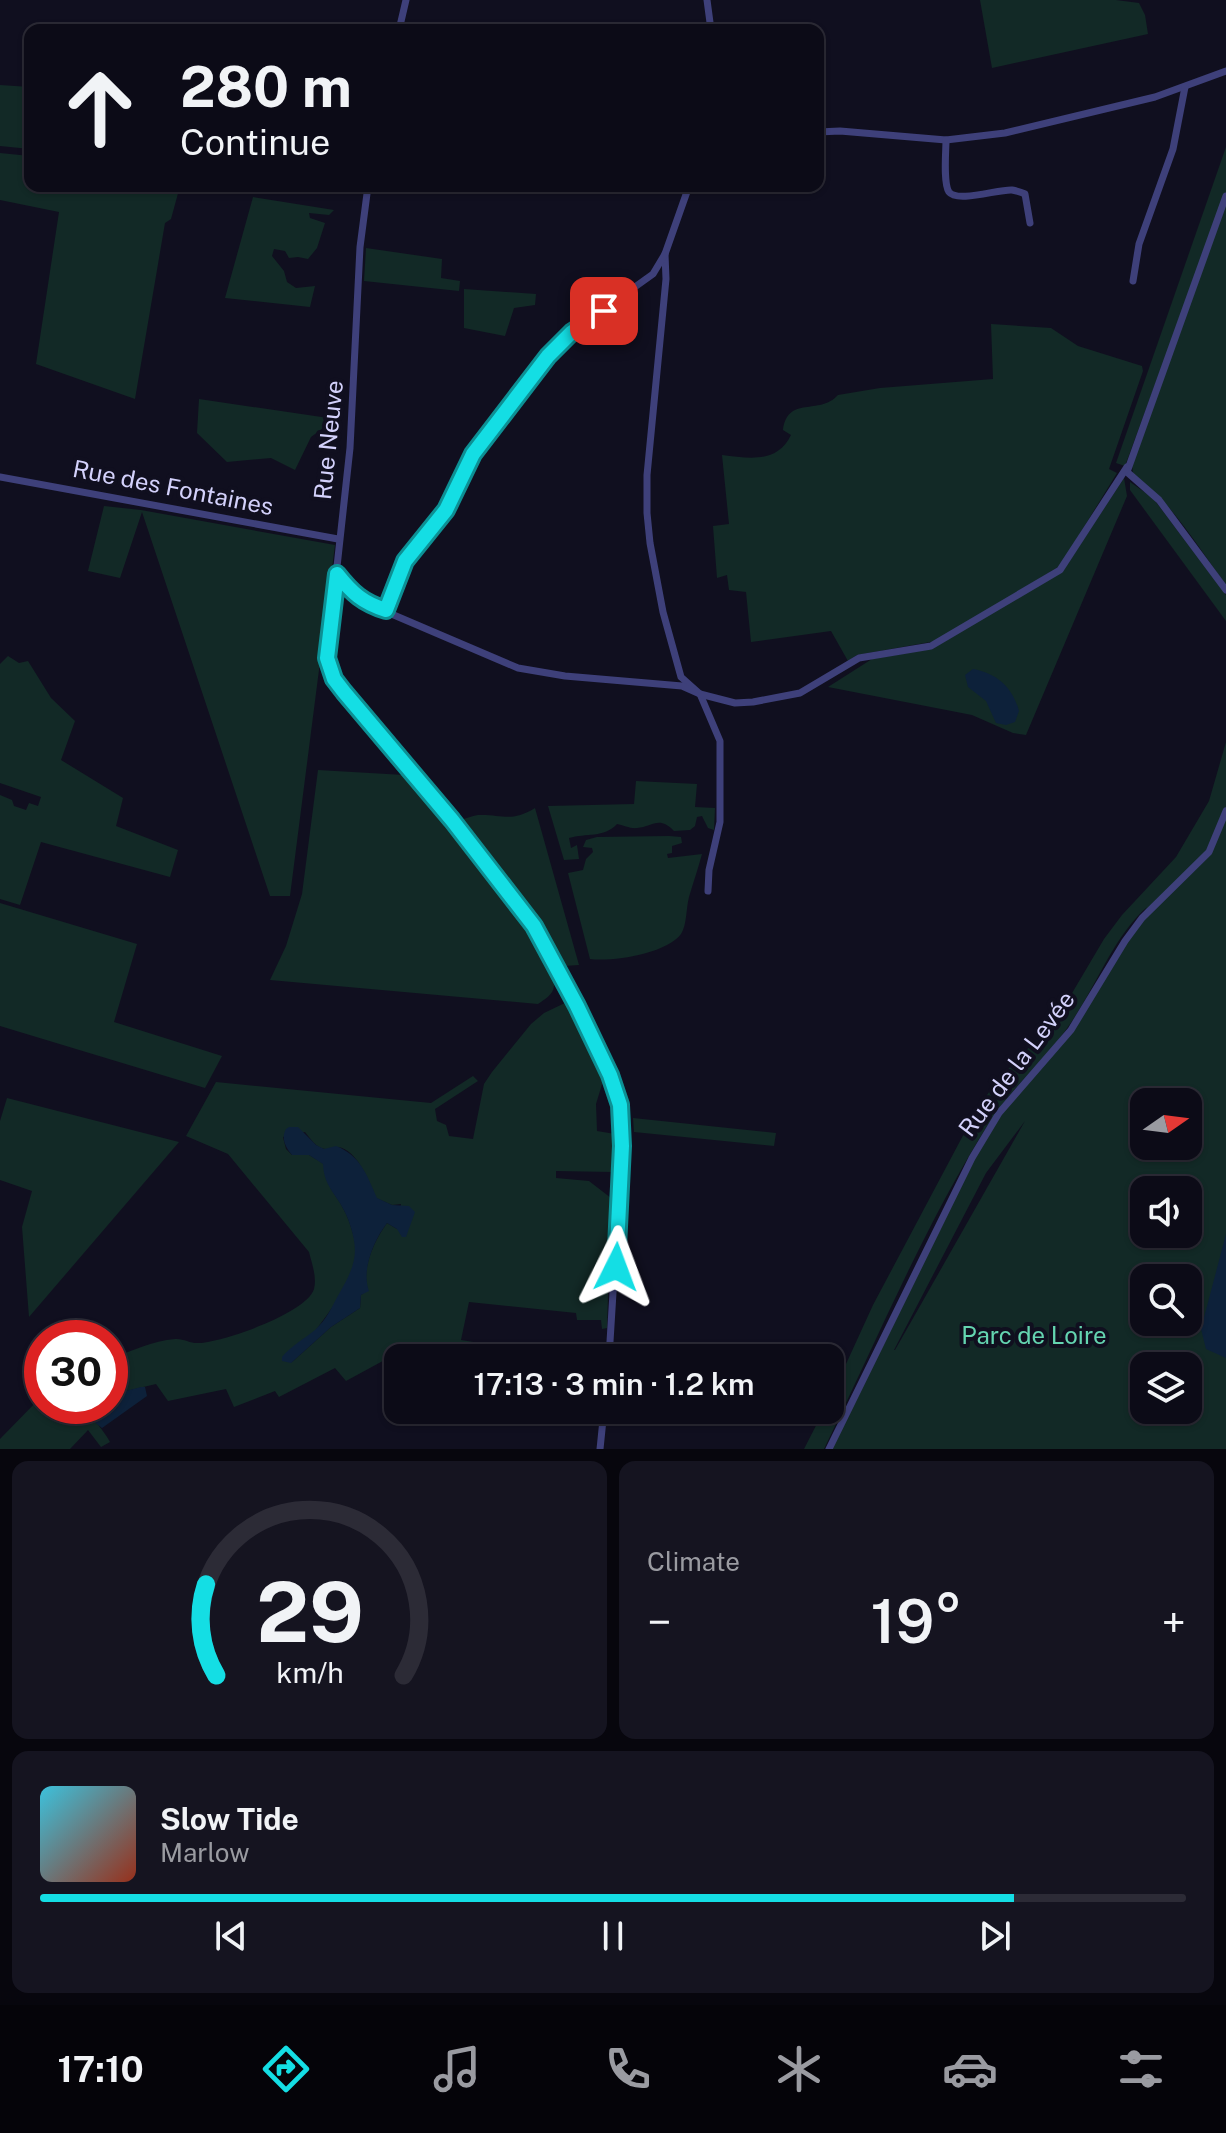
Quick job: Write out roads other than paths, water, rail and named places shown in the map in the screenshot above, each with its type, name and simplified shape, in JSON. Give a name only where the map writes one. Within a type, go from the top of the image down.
[{"type":"street","points":[[400,24],[406,0]]},
{"type":"street","points":[[707,0],[710,24]]},
{"type":"street","points":[[824,132],[946,140],[1005,133],[1133,103],[1226,71]]},
{"type":"street","points":[[1133,281],[1139,244],[1173,149],[1185,87]]},
{"type":"street","points":[[946,140],[949,192],[954,196],[1011,190],[1025,194],[1030,223]]},
{"type":"street","name":"Rue Neuve","points":[[367,192],[360,247],[351,434],[327,658],[334,679],[344,692],[452,820],[534,926],[565,980],[610,1075],[621,1118],[610,1344]]},
{"type":"street","points":[[386,610],[405,561],[446,510],[473,454],[548,356],[572,332],[650,276],[665,254],[687,192]]},
{"type":"street","points":[[337,574],[356,597],[368,604],[518,668],[565,676],[682,686],[700,694],[744,703],[800,693],[859,658],[931,646],[1060,570],[1127,467],[1226,196]]},
{"type":"street","points":[[665,254],[665,284],[647,475],[650,543],[663,612],[681,677],[700,694],[720,741],[720,822],[709,870],[708,891]]},
{"type":"street","points":[[650,276],[657,276],[665,284]]},
{"type":"street","points":[[1127,467],[1128,476],[1159,500],[1226,590]]},
{"type":"street","name":"Rue des Fontaines","points":[[2,479],[338,539]]},
{"type":"street","name":"Rue de la Levée","points":[[829,1449],[972,1158],[999,1113],[1071,1030],[1142,918],[1209,852],[1226,811]]},
{"type":"street","points":[[600,1449],[603,1424]]},
{"type":"water","points":[[973,669],[997,678],[1008,689],[1019,711],[1015,722],[1006,725],[996,723],[986,701],[968,687],[965,675]]},
{"type":"water","points":[[289,1127],[298,1127],[324,1149],[336,1146],[344,1150],[362,1167],[377,1198],[392,1205],[409,1206],[415,1212],[406,1237],[387,1223],[378,1238],[368,1265],[369,1291],[361,1295],[360,1308],[331,1327],[291,1363],[282,1361],[282,1357],[326,1317],[349,1274],[355,1249],[348,1219],[326,1180],[323,1164],[309,1155],[292,1155],[284,1139]]},
{"type":"water","points":[[1226,1234],[1226,1358],[1206,1349],[1202,1325]]},
{"type":"water","points":[[145,1387],[147,1396],[128,1410],[128,1390]]},
{"type":"park label","name":"Parc de Loire","points":[[1034,1336]]}]
